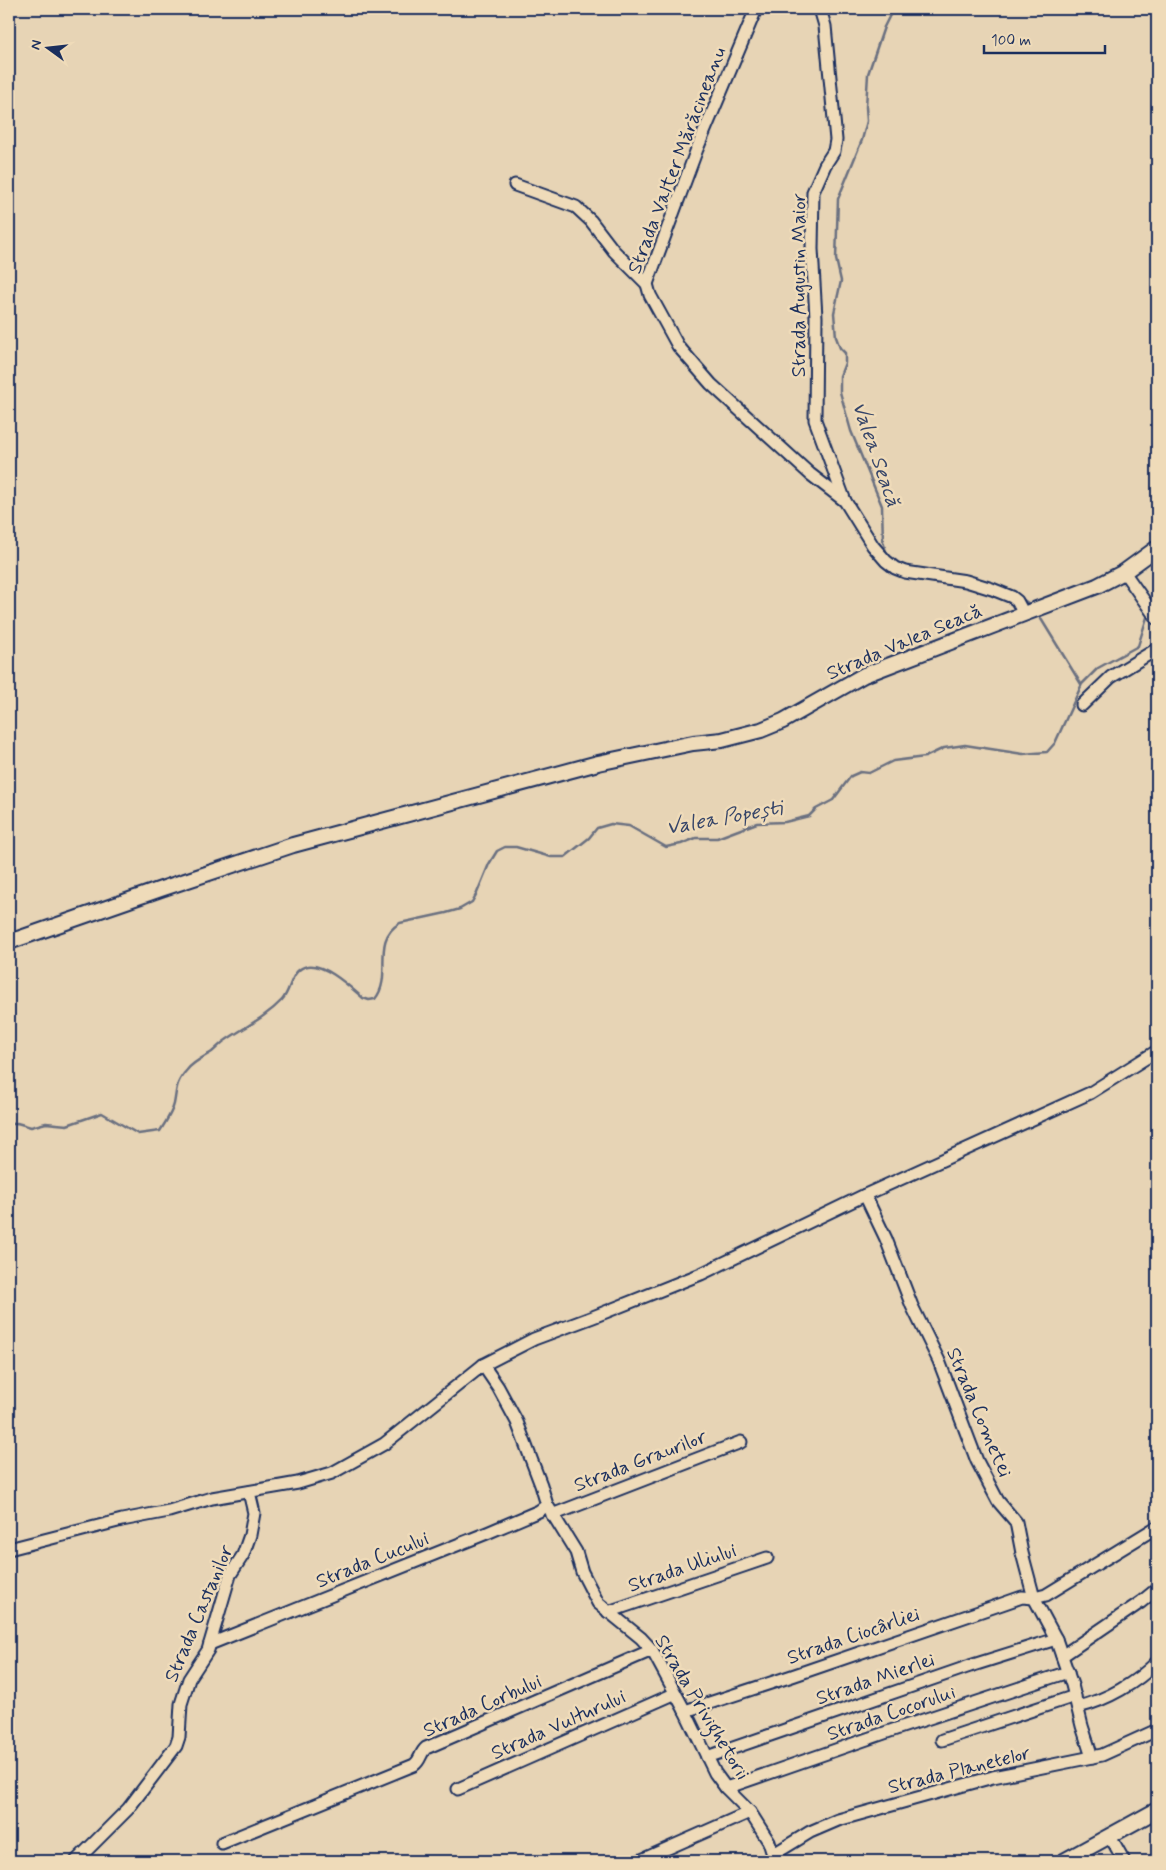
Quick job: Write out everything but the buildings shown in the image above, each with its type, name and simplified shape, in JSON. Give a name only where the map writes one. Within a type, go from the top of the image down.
[{"type":"main road","name":"Strada Valea Seacă","points":[[9,942],[293,845],[539,778],[659,750],[722,740],[761,730],[783,720],[864,675],[1097,586],[1124,572],[1157,548]]},
{"type":"main road","points":[[1064,1861],[1157,1810]]},
{"type":"street","name":"Strada Valter Mărăcineanu","points":[[756,9],[697,149],[648,284],[650,295],[678,346],[711,384],[810,474],[845,501],[873,546],[886,561],[905,572],[966,581],[992,589],[1012,597],[1026,613]]},
{"type":"street","name":"Strada Augustin Maior","points":[[820,9],[825,26],[836,140],[834,151],[825,165],[813,192],[812,250],[816,318],[815,420],[845,501]]},
{"type":"street","points":[[515,185],[576,207],[591,221],[614,251],[648,284]]},
{"type":"street","points":[[1124,572],[1153,612]]},
{"type":"street","points":[[1082,706],[1111,677],[1157,649]]},
{"type":"street","points":[[9,1549],[212,1498],[298,1483],[332,1473],[384,1444],[483,1365],[534,1338],[593,1317],[701,1274],[865,1195],[1090,1093],[1157,1051]]},
{"type":"street","name":"Strada Cometei","points":[[865,1195],[886,1238],[912,1306],[939,1361],[977,1461],[998,1501],[1016,1522],[1034,1598],[1056,1639],[1068,1672],[1092,1757]]},
{"type":"street","name":"Strada Privighetorii","points":[[483,1365],[494,1380],[517,1422],[549,1510],[576,1552],[582,1572],[598,1603],[641,1638],[652,1650],[707,1757],[726,1788],[750,1812],[769,1842],[775,1858]]},
{"type":"street","name":"Strada Graurilor","points":[[549,1510],[741,1442]]},
{"type":"street","name":"Strada Castanilor","points":[[76,1861],[128,1808],[172,1754],[179,1737],[181,1704],[189,1679],[210,1644],[230,1575],[243,1555],[250,1535],[254,1513],[249,1492]]},
{"type":"street","name":"Strada Cucului","points":[[210,1644],[539,1512],[549,1510]]},
{"type":"street","name":"Strada Ciocârliei","points":[[685,1711],[1022,1597],[1034,1598],[1046,1595],[1157,1527]]},
{"type":"street","name":"Strada Uliului","points":[[608,1612],[767,1558]]},
{"type":"street","points":[[1062,1656],[1157,1589]]},
{"type":"street","name":"Strada Mierlei","points":[[707,1757],[970,1666],[1056,1639]]},
{"type":"street","name":"Strada Corbului","points":[[222,1843],[414,1765],[418,1762],[422,1751],[426,1748],[652,1650]]},
{"type":"street","points":[[942,1740],[1077,1702],[1095,1703],[1127,1685],[1157,1662]]},
{"type":"street","name":"Strada Cocorului","points":[[726,1788],[1068,1672]]},
{"type":"street","name":"Strada Vulturului","points":[[458,1789],[674,1694]]},
{"type":"street","name":"Strada Planetelor","points":[[775,1858],[810,1832],[845,1818],[993,1777],[1092,1757],[1116,1750],[1157,1730]]},
{"type":"street","points":[[639,1861],[750,1812]]},
{"type":"street","points":[[1110,1836],[1124,1861]]},
{"type":"waterway","name":"Valea Seacă","points":[[887,555],[883,541],[882,506],[851,431],[840,392],[840,376],[845,363],[845,353],[840,348],[836,337],[834,313],[841,281],[836,259],[838,199],[862,140],[867,121],[868,74],[884,27],[893,9]]},
{"type":"waterway","name":"Valea Seacă","points":[[1018,596],[1032,606]]},
{"type":"waterway","name":"Valea Seacă","points":[[1038,614],[1081,684]]},
{"type":"waterway","name":"Valea Popești","points":[[9,1125],[17,1123],[31,1127],[46,1123],[67,1125],[102,1113],[138,1134],[160,1131],[173,1107],[178,1083],[187,1070],[224,1041],[276,1006],[285,996],[294,975],[298,971],[308,966],[322,968],[337,977],[363,998],[375,999],[383,980],[384,948],[391,930],[400,923],[460,909],[472,902],[489,864],[497,851],[505,847],[516,847],[551,857],[565,857],[589,838],[597,828],[611,824],[629,826],[666,847],[696,838],[717,838],[757,823],[785,822],[809,816],[816,809],[833,800],[851,776],[860,772],[869,773],[893,761],[925,757],[944,748],[965,745],[1023,754],[1047,752],[1055,743],[1082,684],[1098,668],[1138,646],[1148,614]]}]
